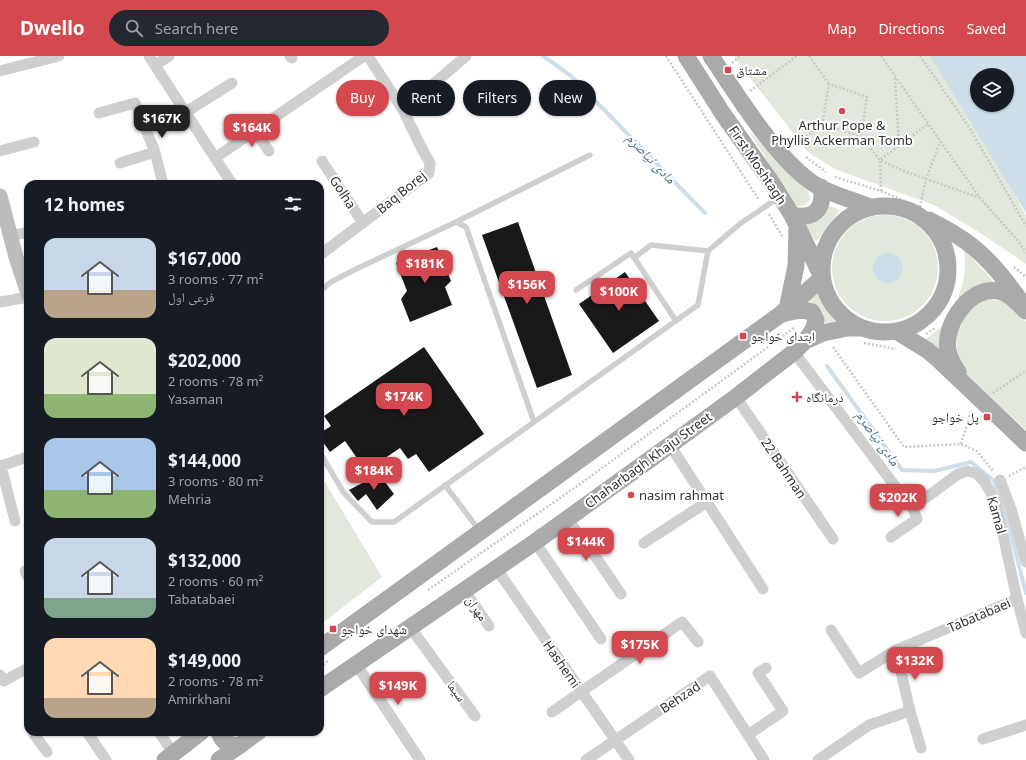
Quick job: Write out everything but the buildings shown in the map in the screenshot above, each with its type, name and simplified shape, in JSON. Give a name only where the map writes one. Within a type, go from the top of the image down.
[{"type":"main road","name":"First Moshtagh","points":[[686,56],[780,196],[812,254],[822,278]]},
{"type":"main road","name":"First Moshtagh","points":[[719,58],[732,88],[776,148],[801,173],[821,187],[870,207]]},
{"type":"main road","points":[[784,312],[796,266],[794,219],[812,214],[820,207],[823,197],[821,187]]},
{"type":"main road","points":[[0,196],[24,280]]},
{"type":"main road","points":[[921,210],[937,233],[947,258],[948,265],[946,286],[940,299],[927,316],[910,327],[896,331],[863,335],[836,308],[825,291],[822,278],[822,262],[825,247],[832,233],[842,221],[856,212],[870,207],[886,205],[921,210],[958,235],[977,251],[1004,279],[1026,310]]},
{"type":"main road","points":[[326,653],[480,532],[784,312],[822,278]]},
{"type":"main road","points":[[967,386],[952,362],[948,350],[951,326],[956,314],[963,305],[983,292],[995,291],[1003,292],[1010,296],[1026,310]]},
{"type":"main road","points":[[784,312],[805,310],[812,312],[816,320],[813,330],[799,346]]},
{"type":"main road","name":"Chaharbagh Khaju Street","points":[[324,686],[535,542],[736,397],[799,346],[823,333],[847,328],[863,335]]},
{"type":"main road","points":[[896,331],[927,350],[1025,442]]},
{"type":"main road","points":[[169,757],[197,736]]},
{"type":"main road","points":[[220,736],[227,744],[239,746]]},
{"type":"main road","points":[[224,759],[253,736]]},
{"type":"street","points":[[0,70],[59,56]]},
{"type":"street","points":[[169,56],[152,60],[229,180]]},
{"type":"street","points":[[215,158],[364,56]]},
{"type":"street","name":"Baq Borej","points":[[368,56],[397,101]]},
{"type":"street","points":[[438,80],[466,56]]},
{"type":"street","points":[[186,112],[232,83]]},
{"type":"street","points":[[99,113],[135,103],[155,152],[162,180]]},
{"type":"street","name":"Baq Borej","points":[[324,252],[429,173],[430,163],[406,116]]},
{"type":"street","points":[[255,131],[269,151]]},
{"type":"street","points":[[0,151],[34,142]]},
{"type":"street","points":[[120,162],[155,152]]},
{"type":"street","name":"Golha","points":[[322,161],[363,223]]},
{"type":"street","points":[[11,236],[24,233]]},
{"type":"street","points":[[0,302],[24,298]]},
{"type":"street","points":[[799,346],[901,494],[910,501],[917,519],[891,537]]},
{"type":"street","name":"22 Bahman","points":[[736,397],[833,539]]},
{"type":"street","points":[[670,445],[764,589]]},
{"type":"street","points":[[15,521],[0,466],[24,458]]},
{"type":"street","name":"Kamal","points":[[910,501],[919,501],[958,474],[967,471],[976,473],[984,481],[996,502],[1026,633]]},
{"type":"street","points":[[1000,480],[1011,509],[1026,562]]},
{"type":"street","points":[[644,543],[707,502]]},
{"type":"street","points":[[567,519],[593,553],[621,594]]},
{"type":"street","points":[[535,542],[601,640]]},
{"type":"street","name":"Hashemi","points":[[496,568],[629,760]]},
{"type":"street","name":"مهران","points":[[464,590],[489,626]]},
{"type":"street","name":"Tabatabaei","points":[[831,630],[859,672],[896,650],[1020,603]]},
{"type":"street","points":[[552,712],[682,622],[698,642]]},
{"type":"street","name":"سیما","points":[[410,627],[475,716]]},
{"type":"street","points":[[896,650],[910,711],[921,748]]},
{"type":"street","points":[[356,664],[420,760]]},
{"type":"street","points":[[748,735],[783,711],[758,673],[766,668]]},
{"type":"street","points":[[0,675],[4,681],[24,670]]},
{"type":"street","name":"Behzad","points":[[586,760],[710,676],[764,760]]},
{"type":"street","points":[[818,760],[869,725],[910,711]]},
{"type":"street","points":[[983,739],[1026,725]]},
{"type":"street","points":[[35,736],[47,752]]},
{"type":"street","points":[[90,736],[106,760]]},
{"type":"street","points":[[161,736],[169,757]]},
{"type":"lane","points":[[324,288],[331,282],[354,270],[456,222],[590,155]]},
{"type":"lane","points":[[324,460],[344,493],[372,522],[394,522],[698,306],[708,251],[741,224],[780,196]]},
{"type":"lane","points":[[456,222],[466,227],[534,422]]},
{"type":"lane","points":[[634,258],[650,245],[708,251]]},
{"type":"lane","points":[[576,290],[631,253],[676,321]]},
{"type":"lane","points":[[445,485],[480,532]]},
{"type":"path","points":[[666,56],[782,237]]},
{"type":"path","points":[[719,58],[730,65],[740,56]]},
{"type":"path","points":[[745,87],[748,92],[796,56]]},
{"type":"path","points":[[809,56],[829,84],[867,97],[861,136]]},
{"type":"path","points":[[880,56],[980,198],[1019,242],[1026,254]]},
{"type":"path","points":[[920,56],[969,127],[1026,226]]},
{"type":"path","points":[[895,77],[898,146]]},
{"type":"path","points":[[799,151],[793,146],[822,125],[829,84]]},
{"type":"path","points":[[880,160],[928,124]]},
{"type":"path","points":[[822,125],[861,136],[880,160],[901,170],[980,198]]},
{"type":"path","points":[[805,156],[829,175],[881,191],[921,210],[926,179],[941,141]]},
{"type":"path","points":[[880,160],[881,191]]},
{"type":"path","points":[[812,254],[862,185]]},
{"type":"path","points":[[1009,262],[1026,277]]},
{"type":"path","points":[[426,591],[580,484],[794,328]]},
{"type":"path","points":[[863,335],[902,350]]},
{"type":"path","points":[[827,348],[841,345]]},
{"type":"path","points":[[833,347],[904,447],[961,444],[977,451],[1000,480],[1026,467]]},
{"type":"path","points":[[1011,381],[1026,371]]},
{"type":"path","points":[[961,444],[973,407]]},
{"type":"shaded area","points":[[734,56],[931,56],[970,110],[1026,216],[1026,264],[982,234],[934,205],[837,170],[809,153]]},
{"type":"shaded area","points":[[930,56],[1026,56],[1026,213]]},
{"type":"shaded area","points":[[748,129],[782,167],[809,192],[810,200],[805,205],[795,207]]},
{"type":"shaded area","points":[[825,204],[840,210],[816,242],[803,222]]},
{"type":"shaded area","points":[[885,215],[905,219],[923,230],[934,248],[938,268],[934,288],[923,306],[905,317],[885,321],[865,317],[847,306],[836,288],[832,268],[836,248],[847,230],[865,219]]},
{"type":"shaded area","points":[[964,249],[994,282],[974,289],[958,298],[964,274]]},
{"type":"shaded area","points":[[888,253],[899,257],[903,268],[899,279],[888,283],[877,279],[873,268],[877,257]]},
{"type":"shaded area","points":[[819,285],[830,307],[837,316],[847,324],[820,329],[802,303]]},
{"type":"shaded area","points":[[989,299],[1006,303],[1015,309],[1026,322],[1026,430],[967,375],[957,356],[956,336],[967,312],[982,301]]},
{"type":"shaded area","points":[[947,322],[941,351],[925,340]]},
{"type":"shaded area","points":[[324,481],[382,577],[324,622]]},
{"type":"waterway","name":"مادی نیاصرم","points":[[543,56],[570,75],[705,213]]},
{"type":"waterway","name":"مادی نیاصرم","points":[[827,366],[902,470],[934,471],[971,462],[994,481],[1007,520],[1026,593]]},
{"type":"place","name":"مشتاق","points":[[728,70]]},
{"type":"place","name":"Arthur Pope & Phyllis Ackerman Tomb","points":[[842,111]]},
{"type":"place","name":"ابتدای خواجو","points":[[743,336]]},
{"type":"place","name":"درمانگاه","points":[[797,397]]},
{"type":"place","name":"پل خواجو","points":[[987,417]]},
{"type":"place","name":"nasim rahmat","points":[[631,495]]},
{"type":"place","name":"شهدای خواجو","points":[[333,629]]}]
